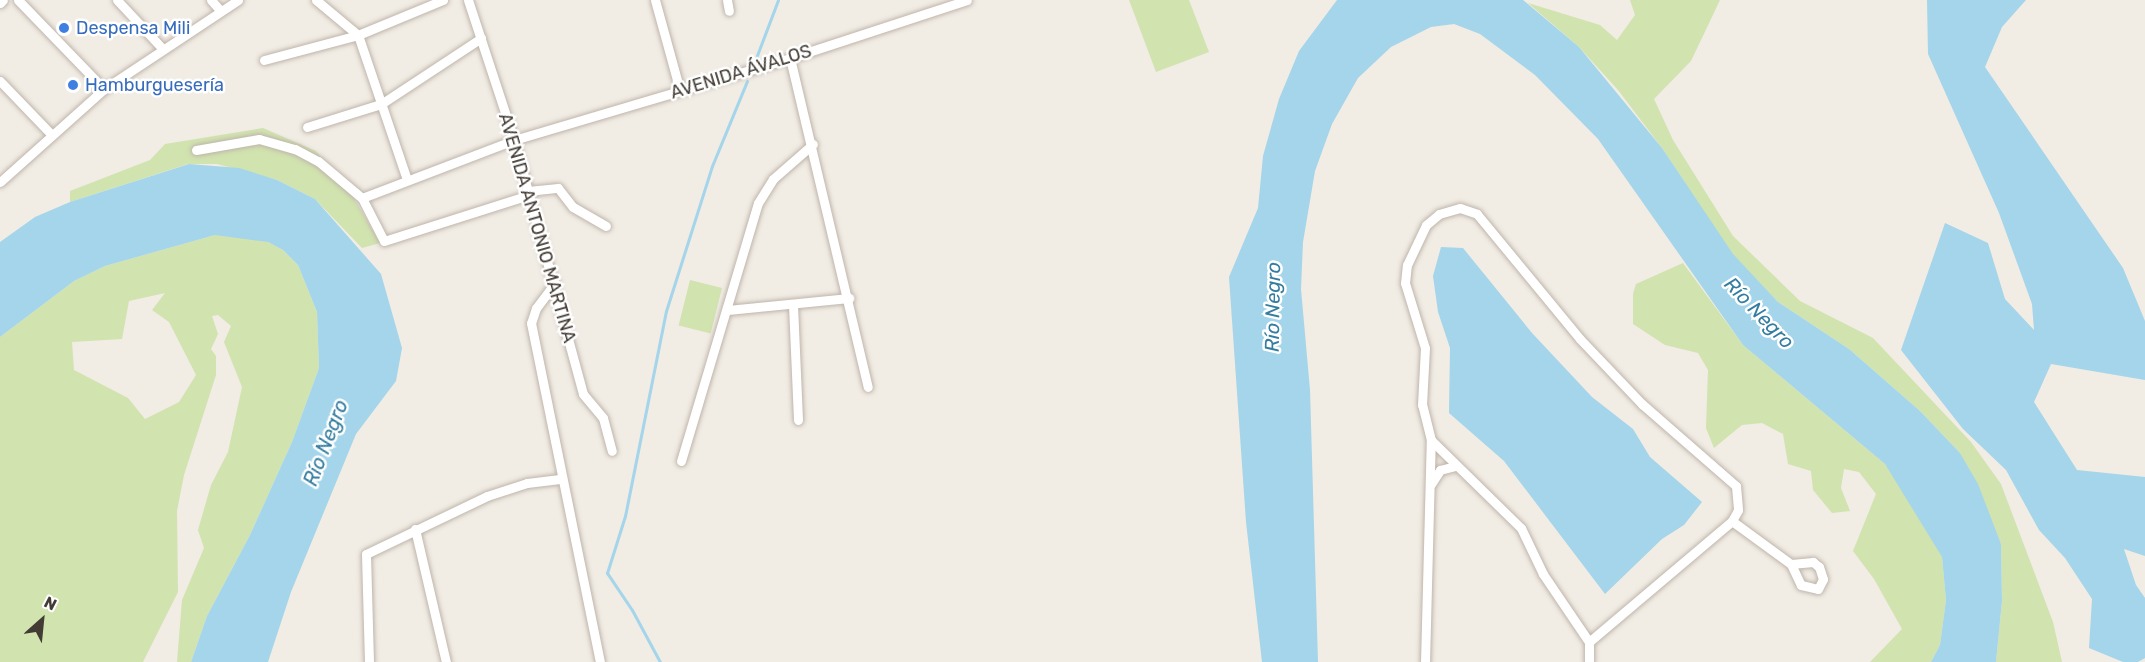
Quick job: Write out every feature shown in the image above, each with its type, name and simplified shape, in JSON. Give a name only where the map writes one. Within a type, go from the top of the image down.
[{"type":"street","points":[[0,3],[3,0]]},
{"type":"street","points":[[18,0],[104,89]]},
{"type":"street","points":[[117,0],[161,47]]},
{"type":"street","points":[[211,0],[219,10]]},
{"type":"street","points":[[0,182],[104,89],[161,47],[238,0]]},
{"type":"street","points":[[316,0],[358,35],[407,180]]},
{"type":"street","points":[[264,60],[358,35],[442,0]]},
{"type":"street","name":"AVENIDA ANTONIO MARTINA","points":[[468,0],[514,140],[555,283],[583,394],[603,418],[612,451]]},
{"type":"street","points":[[655,0],[680,91]]},
{"type":"street","points":[[727,0],[729,11]]},
{"type":"street","name":"AVENIDA ÁVALOS","points":[[362,198],[514,140],[790,58],[967,0]]},
{"type":"street","points":[[308,127],[381,104],[481,38]]},
{"type":"street","points":[[790,58],[813,144],[868,387]]},
{"type":"street","points":[[0,81],[51,134]]},
{"type":"street","points":[[196,150],[259,139],[295,149],[318,161],[362,198],[384,241],[529,193],[558,188],[573,207],[606,226]]},
{"type":"street","points":[[681,461],[758,202],[773,179],[813,144]]},
{"type":"street","points":[[1425,662],[1431,440],[1422,405],[1425,348],[1407,294],[1407,265],[1426,225],[1439,214],[1460,208],[1477,214],[1580,339],[1642,404],[1736,486],[1738,510],[1732,521],[1589,642]]},
{"type":"street","points":[[555,283],[531,323],[556,439],[560,478],[576,538],[600,662]]},
{"type":"street","points":[[727,310],[849,298]]},
{"type":"street","points":[[794,305],[798,420]]},
{"type":"street","points":[[1431,440],[1455,466],[1492,497],[1521,528],[1543,574],[1589,642],[1589,662]]},
{"type":"street","points":[[1431,484],[1440,470],[1455,466]]},
{"type":"street","points":[[369,662],[366,554],[415,529],[527,483],[560,478]]},
{"type":"street","points":[[1732,521],[1791,564]]},
{"type":"street","points":[[415,529],[446,662]]},
{"type":"green space","points":[[1129,0],[1189,0],[1209,52],[1156,72]]},
{"type":"green space","points":[[1630,0],[1720,0],[1691,61],[1654,99],[1673,140],[1733,236],[1800,301],[1873,338],[1971,442],[2001,484],[2053,622],[2062,662],[1996,662],[2002,601],[2001,544],[1960,453],[1920,411],[1849,349],[1778,302],[1732,254],[1662,148],[1618,90],[1579,47],[1528,3],[1600,25],[1617,40],[1635,15]]},
{"type":"green space","points":[[263,128],[316,151],[348,188],[380,243],[362,248],[315,199],[277,180],[217,164],[188,164],[70,202],[70,191],[150,160],[165,144]]},
{"type":"green space","points":[[230,234],[268,242],[283,250],[298,265],[317,312],[319,368],[292,442],[250,535],[207,616],[191,662],[177,662],[182,600],[204,548],[198,530],[211,485],[228,452],[242,387],[224,342],[231,326],[218,315],[212,316],[218,334],[211,349],[216,356],[216,375],[184,475],[177,511],[178,592],[143,662],[0,662],[0,337],[74,281],[105,266],[215,235]],"holes":[[[165,293],[152,310],[169,322],[196,375],[179,402],[145,419],[128,398],[74,370],[72,342],[122,339],[129,301]]]},
{"type":"green space","points":[[1683,263],[1743,345],[1885,464],[1919,514],[1942,557],[1946,600],[1940,645],[1931,662],[1870,662],[1902,629],[1874,579],[1853,551],[1876,494],[1859,472],[1844,469],[1841,488],[1850,511],[1832,513],[1813,490],[1811,471],[1788,464],[1783,434],[1762,423],[1742,425],[1714,448],[1706,428],[1708,370],[1698,353],[1665,345],[1633,324],[1633,294],[1636,284]]},
{"type":"green space","points":[[690,280],[722,288],[711,334],[679,326]]},
{"type":"water","name":"Río Negro","points":[[1337,0],[1523,0],[1579,47],[1662,148],[1733,254],[1778,302],[1849,349],[1920,411],[1960,453],[1978,484],[2001,544],[2002,601],[1996,662],[1931,662],[1940,645],[1946,600],[1942,557],[1885,464],[1743,345],[1598,139],[1535,75],[1480,34],[1454,24],[1431,27],[1391,47],[1358,78],[1332,124],[1315,171],[1303,242],[1301,289],[1310,390],[1318,662],[1262,662],[1246,522],[1229,277],[1258,208],[1263,156],[1279,99],[1299,51]]},
{"type":"water","points":[[1927,0],[2026,0],[2002,27],[1985,67],[2123,268],[2145,321],[2145,380],[2051,364],[2034,402],[2077,470],[2145,477],[2145,556],[2124,549],[2136,585],[2145,598],[2145,658],[2138,662],[2123,662],[2089,648],[2092,599],[2065,558],[2039,530],[2006,470],[1963,429],[1901,350],[1945,223],[1988,243],[2005,299],[2034,330],[2032,304],[1999,213],[1928,54]]},
{"type":"water","name":"Río Negro","points":[[189,164],[239,168],[277,180],[315,199],[381,274],[402,348],[396,381],[356,434],[291,592],[268,662],[191,662],[207,616],[250,535],[292,442],[319,368],[317,312],[298,265],[283,250],[268,242],[215,235],[105,266],[74,281],[0,337],[0,242],[35,217],[70,202]]},
{"type":"water","points":[[1441,247],[1463,248],[1532,333],[1592,397],[1633,429],[1650,457],[1702,502],[1684,525],[1662,539],[1605,594],[1504,461],[1449,413],[1450,348],[1438,312],[1433,276]]},
{"type":"waterway","points":[[756,58],[778,0]]},
{"type":"waterway","points":[[660,662],[632,610],[607,573],[625,516],[666,311],[712,166],[747,81]]},
{"type":"place","name":"Despensa Mili","points":[[64,28]]},
{"type":"place","name":"Hamburguesería","points":[[73,85]]}]
